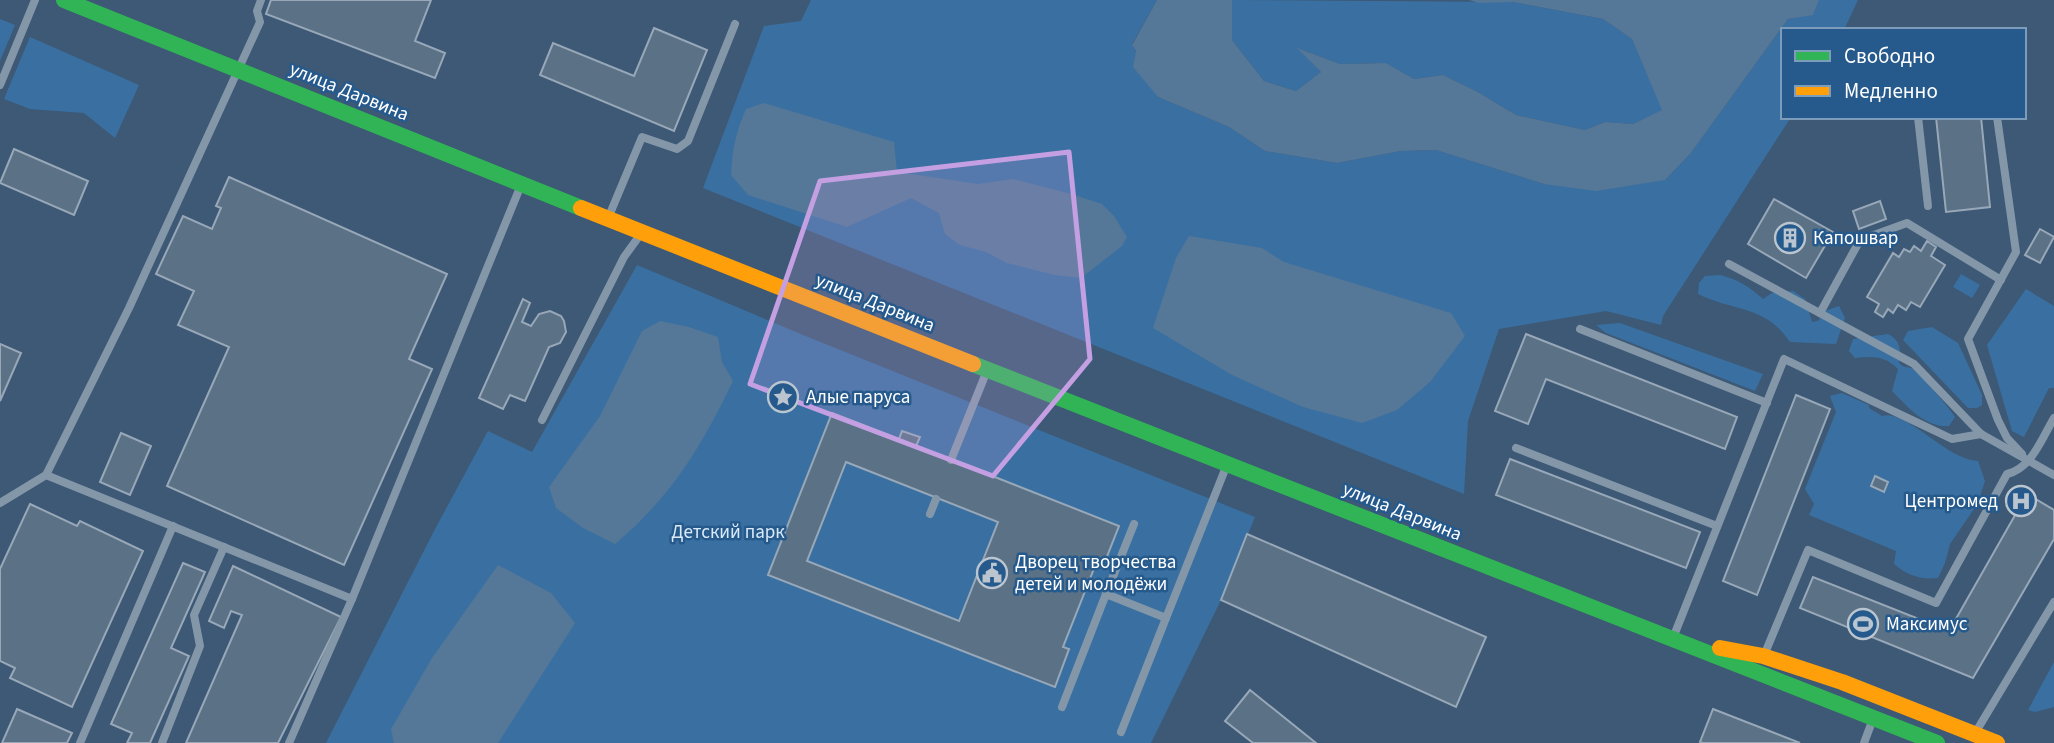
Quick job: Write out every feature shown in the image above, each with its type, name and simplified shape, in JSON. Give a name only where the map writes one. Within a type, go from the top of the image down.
[{"type":"main road","name":"улица Дарвина","points":[[64,0],[987,370],[1937,743]]},
{"type":"main road","name":"улица Дарвина","points":[[1672,640],[1763,656],[1842,682],[1997,743]]},
{"type":"lane","points":[[0,85],[35,0]]},
{"type":"lane","points":[[0,503],[47,475],[129,308],[260,22],[257,11],[261,0]]},
{"type":"lane","points":[[608,219],[642,137],[677,149],[688,141],[735,24]]},
{"type":"lane","points":[[1918,119],[1928,206]]},
{"type":"lane","points":[[1997,119],[2017,252],[1968,339],[2002,429],[2029,461]]},
{"type":"lane","points":[[289,743],[352,599],[522,183]]},
{"type":"lane","points":[[1820,313],[1860,240],[1907,223],[2001,280]]},
{"type":"lane","points":[[542,421],[624,257],[642,233]]},
{"type":"lane","points":[[1729,264],[1914,364],[1981,434],[2054,475]]},
{"type":"lane","points":[[1580,329],[1766,403]]},
{"type":"lane","points":[[1672,640],[1784,359],[1952,439],[1981,434]]},
{"type":"lane","points":[[951,460],[987,370]]},
{"type":"lane","points":[[1763,656],[1808,550],[1936,603],[2007,474],[2015,472],[2029,461],[2054,418]]},
{"type":"lane","points":[[1516,448],[1717,526]]},
{"type":"lane","points":[[1121,732],[1227,464]]},
{"type":"lane","points":[[47,475],[352,599]]},
{"type":"lane","points":[[930,514],[936,499]]},
{"type":"lane","points":[[1062,707],[1134,524]]},
{"type":"lane","points":[[80,743],[173,526]]},
{"type":"lane","points":[[162,743],[200,646],[194,615],[224,547]]},
{"type":"lane","points":[[1106,594],[1166,618]]},
{"type":"lane","points":[[1976,733],[2054,602]]},
{"type":"lane","points":[[1864,743],[1874,717]]},
{"type":"highlighted area","points":[[1069,152],[1090,359],[993,476],[750,384],[820,181]]},
{"type":"green space","points":[[811,0],[1157,0],[1132,44],[1158,97],[1229,127],[1265,151],[1337,163],[1401,151],[1436,150],[1544,184],[1665,180],[1691,153],[1781,29],[1781,119],[1790,119],[1663,316],[1661,325],[1606,311],[1499,329],[1468,421],[1464,494],[703,188],[764,26],[801,21]]},
{"type":"green space","points":[[1232,0],[1513,2],[1603,19],[1632,39],[1663,110],[1633,124],[1605,122],[1585,130],[1516,115],[1443,75],[1414,79],[1386,63],[1340,64],[1299,49],[1321,72],[1296,91],[1264,81],[1232,40]]},
{"type":"green space","points":[[1819,0],[1858,0],[1845,28],[1781,28],[1788,19],[1813,14]]},
{"type":"green space","points":[[0,19],[15,25],[0,61]]},
{"type":"green space","points":[[30,37],[139,85],[115,138],[84,113],[30,109],[4,99]]},
{"type":"green space","name":"Детский парк","points":[[637,265],[803,335],[1255,517],[1221,600],[1151,743],[326,743],[488,431],[532,452]]},
{"type":"green space","points":[[1961,274],[1980,285],[1972,298],[1953,287]]},
{"type":"green space","points":[[1720,275],[1743,284],[1763,299],[1772,293],[1793,291],[1805,299],[1812,322],[1818,321],[1825,311],[1839,306],[1845,318],[1836,344],[1790,342],[1770,321],[1760,315],[1698,294],[1699,283],[1705,276]]},
{"type":"green space","points":[[2026,289],[2054,306],[2054,388],[2049,388],[2024,437],[2012,431],[1987,345]]},
{"type":"green space","points":[[1620,323],[1763,374],[1755,391],[1606,333],[1596,325]]},
{"type":"green space","points":[[1932,327],[1958,343],[1982,395],[1982,405],[1977,408],[1968,408],[1903,340],[1908,331]]},
{"type":"green space","points":[[1888,334],[1899,346],[1899,363],[1918,372],[1955,417],[1949,426],[1940,426],[1924,420],[1892,391],[1898,369],[1889,362],[1878,358],[1855,358],[1849,351],[1853,339]]},
{"type":"green space","points":[[1842,393],[1869,405],[1869,408],[1882,416],[1903,420],[1953,453],[1978,461],[1985,481],[1980,496],[1950,544],[1938,578],[1909,574],[1894,564],[1896,551],[1809,515],[1814,504],[1805,489],[1836,412],[1830,396]]},
{"type":"green space","points":[[2054,662],[2054,707],[2035,712],[2028,710]]},
{"type":"shaded area","points":[[1157,0],[1232,0],[1232,40],[1264,81],[1296,91],[1321,72],[1297,48],[1340,64],[1386,63],[1414,79],[1443,75],[1516,115],[1585,130],[1605,122],[1633,124],[1662,110],[1632,39],[1603,19],[1513,2],[1479,3],[1469,0],[1819,0],[1813,15],[1788,19],[1691,153],[1665,180],[1596,191],[1544,184],[1436,150],[1401,151],[1337,163],[1265,151],[1229,127],[1158,97],[1133,67],[1136,51],[1132,45]]},
{"type":"shaded area","points":[[764,103],[894,142],[897,172],[978,184],[1013,179],[1102,204],[1114,216],[1127,237],[1122,246],[1081,278],[1054,275],[1007,263],[986,252],[960,245],[945,234],[939,213],[911,198],[847,227],[748,195],[731,175],[734,149],[746,109]]},
{"type":"shaded area","points":[[1189,236],[1262,248],[1284,262],[1451,313],[1465,336],[1430,382],[1397,410],[1362,423],[1303,407],[1232,375],[1153,328],[1176,258]]},
{"type":"shaded area","points":[[660,321],[718,337],[722,362],[733,381],[697,449],[669,489],[615,544],[583,528],[556,508],[549,487],[600,416],[642,331]]},
{"type":"shaded area","points":[[498,565],[551,593],[575,623],[498,743],[394,743],[391,729],[432,658]]},
{"type":"building","points":[[271,0],[431,0],[415,41],[445,53],[435,78],[266,14]]},
{"type":"building","points":[[654,28],[707,50],[674,131],[540,75],[553,43],[634,76]]},
{"type":"building","points":[[1936,119],[1981,119],[1990,207],[1946,212]]},
{"type":"building","points":[[14,149],[88,181],[74,215],[0,183]]},
{"type":"building","points":[[229,177],[447,274],[409,359],[432,369],[344,565],[167,486],[229,347],[178,325],[194,291],[156,274],[183,216],[212,229],[221,208],[216,206]]},
{"type":"building","name":"Капошвар","points":[[1774,199],[1833,232],[1806,278],[1748,244]]},
{"type":"building","points":[[1880,201],[1886,219],[1859,229],[1853,211]]},
{"type":"building","points":[[2040,229],[2054,237],[2040,263],[2025,255]]},
{"type":"building","points":[[1927,241],[1936,247],[1931,256],[1945,265],[1920,307],[1911,302],[1906,310],[1898,305],[1893,313],[1888,309],[1883,317],[1875,312],[1879,304],[1867,297],[1893,253],[1899,257],[1904,249],[1910,252],[1914,246],[1921,251]]},
{"type":"building","points":[[523,299],[530,303],[522,322],[531,326],[539,314],[550,311],[561,316],[566,332],[560,343],[549,347],[525,401],[510,395],[503,409],[479,398]]},
{"type":"building","points":[[1526,334],[1737,417],[1725,449],[1546,379],[1528,424],[1495,411]]},
{"type":"building","points":[[0,344],[21,353],[0,401]]},
{"type":"building","points":[[1796,395],[1830,409],[1757,595],[1723,581]]},
{"type":"building","points":[[832,413],[899,439],[902,431],[920,437],[916,446],[1119,526],[1104,564],[1097,561],[1063,647],[1069,649],[1055,687],[768,575]],"holes":[[[846,462],[998,522],[959,621],[807,561]]]},
{"type":"building","points":[[121,433],[151,446],[130,495],[100,482]]},
{"type":"building","points":[[1510,459],[1700,532],[1686,568],[1496,495]]},
{"type":"building","points":[[1875,476],[1888,482],[1884,492],[1871,486]]},
{"type":"building","points":[[2019,489],[2054,510],[2054,539],[1973,678],[1800,608],[1813,577],[1949,631],[2018,510],[2009,506]]},
{"type":"building","points":[[30,504],[77,526],[80,521],[143,551],[72,707],[10,678],[15,668],[0,661],[0,569]]},
{"type":"building","points":[[1247,534],[1486,637],[1456,707],[1221,600]]},
{"type":"building","points":[[183,563],[205,572],[171,648],[189,656],[150,743],[127,743],[132,733],[111,724]]},
{"type":"building","points":[[233,566],[341,617],[278,743],[186,743],[242,615],[231,611],[224,628],[209,621]]},
{"type":"building","points":[[1250,690],[1316,743],[1253,743],[1225,721]]},
{"type":"building","points":[[17,709],[72,733],[67,743],[2,743]]},
{"type":"building","points":[[1713,709],[1800,743],[1700,742]]},
{"type":"traffic: fast","points":[[64,0],[581,208]]},
{"type":"traffic: fast","points":[[973,364],[1937,743]]},
{"type":"traffic: slow","points":[[581,208],[973,364]]},
{"type":"traffic: slow","points":[[1720,648],[1763,656],[1842,682],[1997,743]]},
{"type":"place","name":"Капошвар","points":[[1790,238]]},
{"type":"place","name":"Алые паруса","points":[[783,397]]},
{"type":"place","name":"Центромед","points":[[2021,501]]},
{"type":"place","name":"Дворец творчества детей и молодёжи","points":[[992,573]]},
{"type":"place","name":"Максимус","points":[[1863,624]]}]
